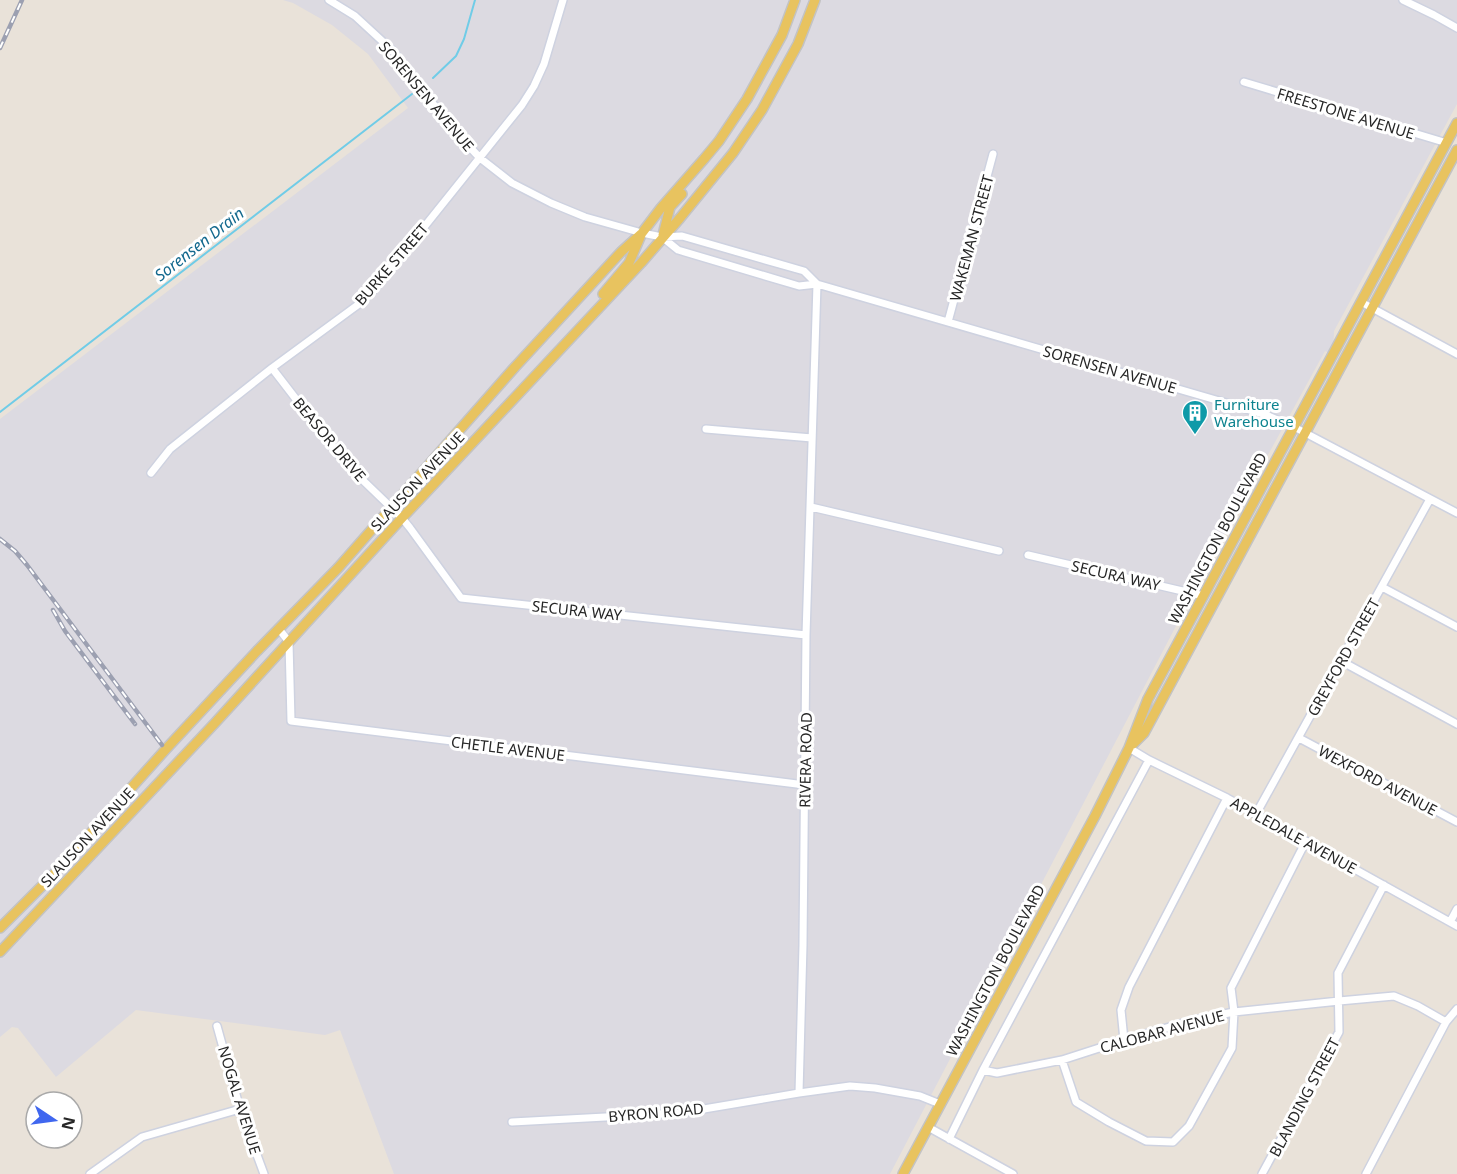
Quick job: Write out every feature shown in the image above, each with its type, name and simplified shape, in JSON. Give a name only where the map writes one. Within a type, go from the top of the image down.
[{"type":"main road","name":"SLAUSON AVENUE","points":[[0,928],[54,874],[166,749],[338,568],[539,341],[621,252],[642,233],[712,150],[752,90],[782,34],[795,0]]},
{"type":"main road","name":"SLAUSON AVENUE","points":[[0,952],[681,218],[733,153],[762,110],[798,44],[815,0]]},
{"type":"main road","name":"WASHINGTON BOULEVARD","points":[[903,1174],[1095,816],[1129,748],[1148,699],[1457,123]]},
{"type":"main road","points":[[662,237],[670,207],[709,161],[712,150]]},
{"type":"main road","name":"WASHINGTON BOULEVARD","points":[[1129,748],[1144,733],[1457,150]]},
{"type":"main road","points":[[599,307],[598,300],[629,263],[642,233]]},
{"type":"main road","points":[[100,822],[111,834]]},
{"type":"main road","points":[[54,874],[63,885]]},
{"type":"street","name":"SORENSEN AVENUE","points":[[329,0],[342,3],[393,51],[450,126],[480,158],[512,183],[551,203],[585,216],[642,233],[662,237],[682,236],[804,271],[817,284]]},
{"type":"street","name":"BURKE STREET","points":[[151,473],[170,449],[272,368],[359,304],[376,287],[522,105],[544,64],[563,0]]},
{"type":"street","points":[[1403,0],[1457,28]]},
{"type":"street","name":"FREESTONE AVENUE","points":[[1245,82],[1447,143]]},
{"type":"street","name":"WAKEMAN STREET","points":[[948,322],[993,154]]},
{"type":"street","name":"SORENSEN AVENUE","points":[[662,237],[678,250],[799,286],[817,284],[1247,409],[1305,433],[1457,513]]},
{"type":"street","name":"RIVERA ROAD","points":[[799,1093],[806,635],[817,284]]},
{"type":"street","points":[[1361,302],[1457,354]]},
{"type":"street","name":"BEASOR DRIVE","points":[[272,368],[346,464],[391,508]]},
{"type":"street","points":[[706,429],[812,438]]},
{"type":"street","name":"GREYFORD STREET","points":[[1256,814],[1430,499]]},
{"type":"street","points":[[811,507],[999,551]]},
{"type":"street","name":"SECURA WAY","points":[[391,508],[402,518],[461,598],[806,635]]},
{"type":"street","name":"SECURA WAY","points":[[1028,555],[1204,596]]},
{"type":"street","points":[[1382,587],[1457,627]]},
{"type":"street","points":[[279,629],[289,642]]},
{"type":"street","name":"CHETLE AVENUE","points":[[289,642],[291,721],[805,786]]},
{"type":"street","points":[[1341,661],[1457,724]]},
{"type":"street","name":"WEXFORD AVENUE","points":[[1299,738],[1457,822]]},
{"type":"street","name":"APPLEDALE AVENUE","points":[[1129,748],[1227,798],[1454,924]]},
{"type":"street","points":[[948,1139],[1149,760]]},
{"type":"street","points":[[1124,1040],[1121,1010],[1129,987],[1227,798]]},
{"type":"street","points":[[1062,1060],[1076,1102],[1146,1142],[1173,1142],[1189,1126],[1232,1048],[1234,1012],[1231,988],[1306,841]]},
{"type":"street","name":"BLANDING STREET","points":[[1262,1174],[1339,1032],[1338,973],[1384,885]]},
{"type":"street","points":[[1454,924],[1457,909]]},
{"type":"street","name":"CALOBAR AVENUE","points":[[983,1070],[997,1073],[1062,1060],[1194,1020],[1234,1012],[1339,1001],[1394,996],[1446,1022]]},
{"type":"street","points":[[1366,1174],[1446,1022],[1457,1009]]},
{"type":"street","name":"NOGAL AVENUE","points":[[217,1026],[240,1109],[264,1174]]},
{"type":"street","points":[[799,1093],[850,1086],[920,1096],[940,1104]]},
{"type":"street","name":"BYRON ROAD","points":[[513,1122],[680,1113],[799,1093]]},
{"type":"street","points":[[90,1174],[142,1137],[240,1109]]},
{"type":"street","points":[[928,1127],[1013,1174]]},
{"type":"shaded area","points":[[283,0],[1457,0],[1457,104],[1334,331],[1333,355],[1325,351],[1213,555],[890,1174],[394,1174],[340,1030],[325,1035],[136,1010],[56,1077],[18,1028],[12,1027],[0,1037],[0,419],[408,108],[368,54],[332,25],[293,3]]},
{"type":"waterway","name":"Sorensen Drain","points":[[433,78],[456,56],[464,39],[475,0]]},
{"type":"waterway","name":"Sorensen Drain","points":[[0,412],[412,94]]},
{"type":"railway","points":[[0,48],[22,0]]},
{"type":"railway","points":[[0,539],[27,565],[162,745]]},
{"type":"railway","points":[[53,610],[65,631],[135,724]]},
{"type":"place","name":"Furniture Warehouse","points":[[1195,436]]}]
